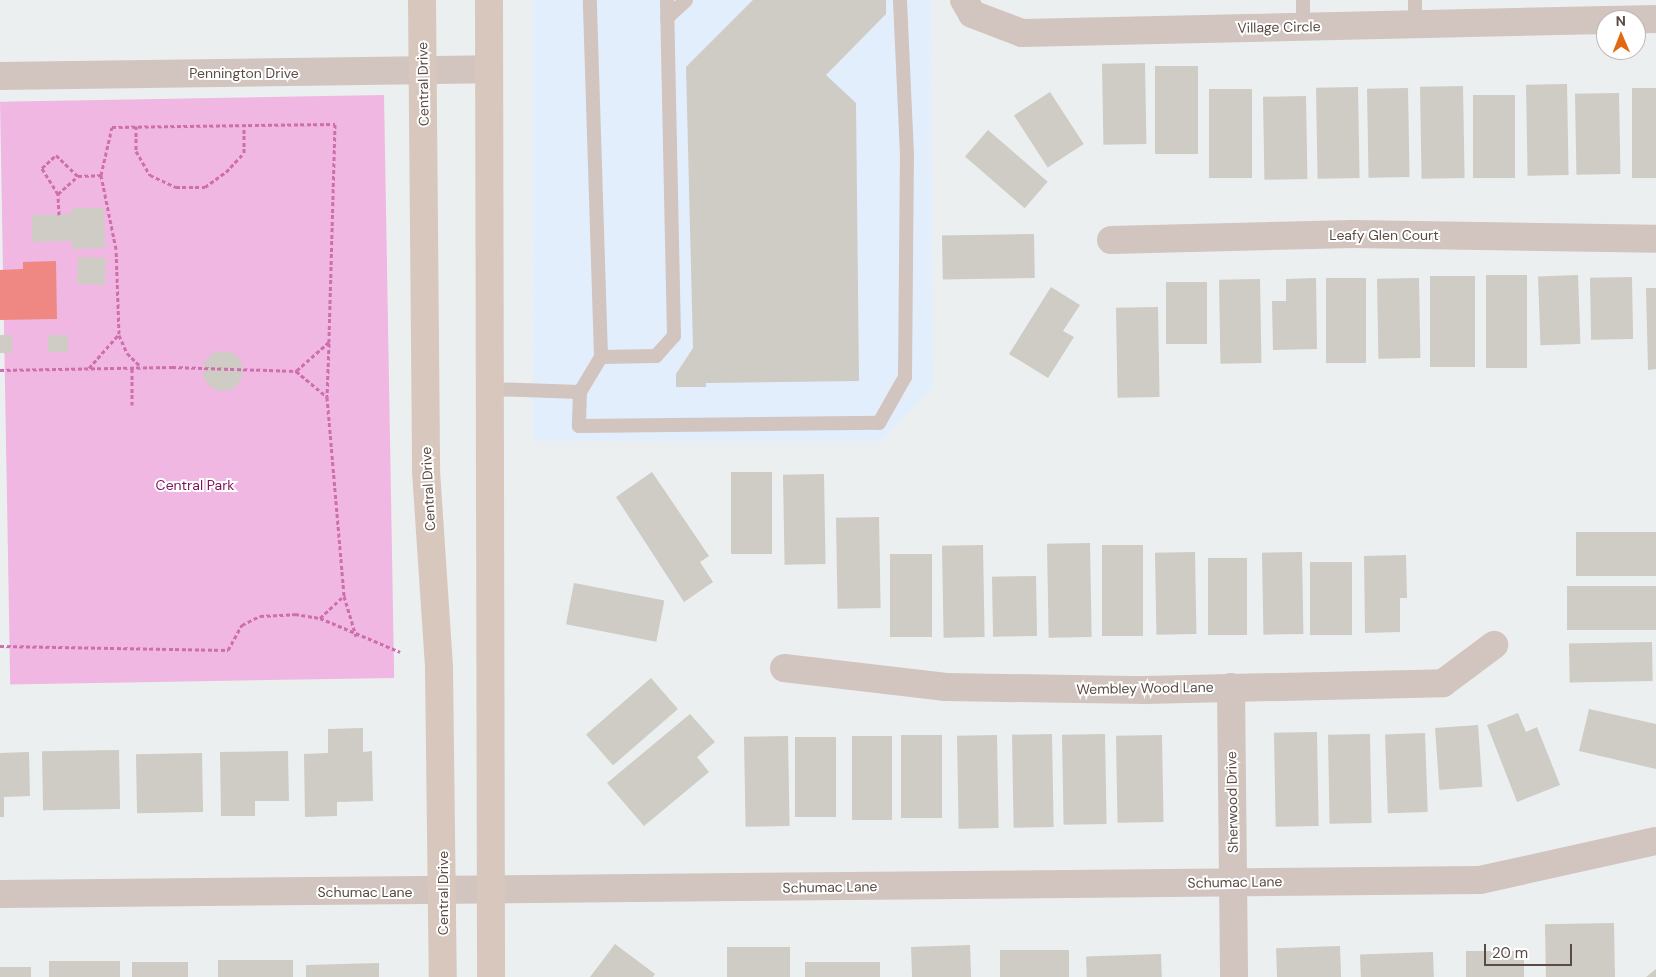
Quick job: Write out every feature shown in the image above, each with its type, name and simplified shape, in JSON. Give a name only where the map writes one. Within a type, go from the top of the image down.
[{"type":"main road","name":"Central Drive","points":[[422,0],[426,471],[438,668],[444,892],[443,977]]},
{"type":"main road","points":[[489,0],[491,977]]},
{"type":"street","name":"Village Circle","points":[[964,0],[972,14],[1022,33],[1303,13],[1415,12],[1596,20]]},
{"type":"street","name":"Pennington Drive","points":[[0,76],[423,72],[489,69]]},
{"type":"street","name":"Leafy Glen Court","points":[[1111,240],[1354,234],[1656,239]]},
{"type":"street","name":"Wembley Wood Lane","points":[[784,668],[946,687],[1231,687],[1443,682],[1494,646]]},
{"type":"street","name":"Sherwood Drive","points":[[1231,687],[1234,977]]},
{"type":"street","name":"Schumac Lane","points":[[0,894],[444,892],[1480,880],[1656,841]]},
{"type":"lane","points":[[590,0],[601,357],[580,392],[579,426],[879,423],[905,377],[906,155],[900,0]]},
{"type":"lane","points":[[601,357],[656,356],[674,336],[667,0]]},
{"type":"lane","points":[[667,18],[686,0]]},
{"type":"lane","points":[[490,389],[580,392]]},
{"type":"path","points":[[141,367],[127,353],[118,334],[116,249],[101,175],[112,127],[335,124],[327,397],[344,596],[356,636]]},
{"type":"path","points":[[136,126],[136,151],[150,175],[176,188],[205,187],[226,172],[244,153],[244,126]]},
{"type":"path","points":[[59,215],[58,194],[42,168],[56,155],[78,176]]},
{"type":"path","points":[[58,194],[78,176],[101,175]]},
{"type":"path","points":[[89,368],[118,334]]},
{"type":"path","points":[[296,371],[329,342]]},
{"type":"path","points":[[132,367],[132,405]]},
{"type":"path","points":[[0,370],[141,367],[296,371],[327,397]]},
{"type":"path","points":[[320,618],[344,596]]},
{"type":"path","points":[[0,646],[228,650],[242,625],[260,616],[295,614],[320,618],[356,636],[400,652]]},
{"type":"shaded area","points":[[532,0],[931,0],[933,388],[881,441],[533,441]]},
{"type":"shaded area","points":[[56,261],[57,319],[0,320],[0,270],[23,269],[23,262]]},
{"type":"green space","name":"Central Park","points":[[384,95],[394,678],[10,685],[0,102]]},
{"type":"building","points":[[753,0],[886,0],[886,14],[826,75],[856,103],[859,381],[706,383],[706,387],[676,387],[676,374],[693,348],[686,67]]},
{"type":"building","points":[[1145,63],[1146,144],[1103,145],[1102,64]]},
{"type":"building","points":[[1155,66],[1198,66],[1198,154],[1155,154]]},
{"type":"building","points":[[1567,84],[1569,175],[1528,176],[1526,85]]},
{"type":"building","points":[[1463,86],[1465,178],[1422,179],[1420,87]]},
{"type":"building","points":[[1358,87],[1360,178],[1318,179],[1316,88]]},
{"type":"building","points":[[1408,88],[1410,177],[1369,178],[1367,89]]},
{"type":"building","points":[[1632,88],[1656,88],[1656,178],[1632,178]]},
{"type":"building","points":[[1209,89],[1252,89],[1252,178],[1209,178]]},
{"type":"building","points":[[1050,92],[1084,144],[1048,167],[1014,115]]},
{"type":"building","points":[[1619,93],[1620,174],[1576,175],[1575,94]]},
{"type":"building","points":[[1473,95],[1515,95],[1515,178],[1473,178]]},
{"type":"building","points":[[1306,96],[1307,179],[1264,180],[1263,97]]},
{"type":"building","points":[[988,130],[1048,182],[1025,208],[965,156]]},
{"type":"building","points":[[72,208],[104,208],[105,248],[72,249],[72,241],[32,242],[32,215],[72,214]]},
{"type":"building","points":[[1034,234],[1035,278],[943,280],[942,236]]},
{"type":"building","points":[[78,257],[106,258],[105,285],[77,284]]},
{"type":"building","points":[[1486,275],[1527,275],[1527,368],[1486,368]]},
{"type":"building","points":[[1578,275],[1580,344],[1540,345],[1538,276]]},
{"type":"building","points":[[1430,276],[1475,276],[1475,367],[1430,367]]},
{"type":"building","points":[[1632,277],[1633,339],[1591,340],[1590,278]]},
{"type":"building","points":[[1316,278],[1317,349],[1273,350],[1272,301],[1286,301],[1286,279]]},
{"type":"building","points":[[1326,278],[1366,278],[1366,363],[1326,363]]},
{"type":"building","points":[[1419,278],[1420,358],[1378,359],[1377,279]]},
{"type":"building","points":[[1260,279],[1261,363],[1220,364],[1219,280]]},
{"type":"building","points":[[1166,282],[1207,282],[1207,344],[1166,344]]},
{"type":"building","points":[[1051,287],[1080,305],[1063,331],[1074,337],[1048,378],[1009,354]]},
{"type":"building","points":[[1646,288],[1656,288],[1656,369],[1648,370]]},
{"type":"building","points":[[1158,307],[1160,397],[1118,398],[1116,308]]},
{"type":"building","points":[[0,335],[12,335],[12,353],[0,353]]},
{"type":"building","points":[[48,335],[68,335],[68,352],[48,352]]},
{"type":"building","points":[[223,351],[234,354],[240,360],[243,371],[240,382],[234,388],[223,391],[212,388],[206,382],[203,371],[206,360],[212,354]]},
{"type":"building","points":[[652,472],[709,556],[700,562],[713,582],[684,602],[616,497]]},
{"type":"building","points":[[731,472],[772,472],[772,554],[731,554]]},
{"type":"building","points":[[824,474],[826,564],[785,565],[783,475]]},
{"type":"building","points":[[879,517],[881,608],[838,609],[836,518]]},
{"type":"building","points":[[1576,532],[1656,532],[1656,576],[1576,576]]},
{"type":"building","points":[[1090,543],[1092,637],[1049,638],[1047,544]]},
{"type":"building","points":[[983,545],[985,637],[944,638],[942,546]]},
{"type":"building","points":[[1102,545],[1143,545],[1143,636],[1102,636]]},
{"type":"building","points":[[1195,552],[1196,634],[1156,635],[1155,553]]},
{"type":"building","points":[[1302,552],[1303,634],[1263,635],[1262,553]]},
{"type":"building","points":[[890,554],[932,554],[932,637],[890,637]]},
{"type":"building","points":[[1406,555],[1407,598],[1400,598],[1400,632],[1365,633],[1364,556]]},
{"type":"building","points":[[1208,558],[1247,558],[1247,635],[1208,635]]},
{"type":"building","points":[[1310,562],[1352,562],[1352,635],[1310,635]]},
{"type":"building","points":[[1036,576],[1037,636],[993,637],[992,577]]},
{"type":"building","points":[[574,583],[664,601],[656,642],[566,624]]},
{"type":"building","points":[[1567,586],[1656,586],[1656,630],[1567,630]]},
{"type":"building","points":[[1652,642],[1653,681],[1570,682],[1569,643]]},
{"type":"building","points":[[651,678],[678,709],[613,765],[586,734]]},
{"type":"building","points":[[1589,709],[1656,724],[1656,769],[1579,751]]},
{"type":"building","points":[[1518,713],[1526,732],[1537,727],[1560,785],[1517,802],[1487,725]]},
{"type":"building","points":[[690,714],[715,742],[697,757],[709,772],[644,826],[607,783]]},
{"type":"building","points":[[1478,725],[1482,787],[1439,790],[1435,728]]},
{"type":"building","points":[[363,728],[363,752],[372,751],[373,801],[337,802],[337,816],[305,817],[304,754],[328,753],[328,729]]},
{"type":"building","points":[[1317,732],[1319,826],[1276,827],[1274,733]]},
{"type":"building","points":[[1425,733],[1428,812],[1388,813],[1385,734]]},
{"type":"building","points":[[1052,734],[1054,827],[1014,828],[1012,735]]},
{"type":"building","points":[[1105,734],[1107,824],[1064,825],[1062,735]]},
{"type":"building","points":[[1370,734],[1372,823],[1330,824],[1328,735]]},
{"type":"building","points":[[901,735],[942,735],[942,818],[901,818]]},
{"type":"building","points":[[997,735],[999,828],[959,829],[957,736]]},
{"type":"building","points":[[1162,735],[1164,822],[1118,823],[1116,736]]},
{"type":"building","points":[[788,736],[790,826],[746,827],[744,737]]},
{"type":"building","points":[[852,736],[892,736],[892,820],[852,820]]},
{"type":"building","points":[[795,737],[836,737],[836,817],[795,817]]},
{"type":"building","points":[[119,750],[120,809],[43,810],[42,751]]},
{"type":"building","points":[[288,751],[289,801],[255,801],[255,816],[221,816],[220,752]]},
{"type":"building","points":[[29,752],[30,796],[4,797],[4,817],[0,817],[0,753]]},
{"type":"building","points":[[202,753],[203,812],[137,813],[136,754]]},
{"type":"building","points":[[1614,923],[1615,977],[1546,977],[1545,924]]},
{"type":"building","points":[[615,944],[655,974],[653,977],[590,977]]},
{"type":"building","points":[[970,945],[971,977],[912,977],[911,947]]},
{"type":"building","points":[[1340,946],[1341,977],[1277,977],[1276,948]]},
{"type":"building","points":[[727,947],[790,947],[790,977],[727,977]]},
{"type":"building","points":[[1000,950],[1069,950],[1069,977],[1000,977]]},
{"type":"building","points":[[1466,951],[1524,951],[1524,977],[1466,977]]},
{"type":"building","points":[[1433,952],[1434,977],[1361,977],[1360,955]]},
{"type":"building","points":[[1161,954],[1162,977],[1087,977],[1086,957]]},
{"type":"building","points":[[218,960],[293,960],[293,977],[218,977]]},
{"type":"building","points":[[49,961],[120,961],[120,977],[49,977]]},
{"type":"building","points":[[132,962],[188,962],[188,977],[132,977]]},
{"type":"building","points":[[805,962],[880,962],[880,977],[805,977]]},
{"type":"building","points":[[379,963],[379,977],[306,977],[306,965]]},
{"type":"building","points":[[0,967],[31,967],[31,977],[0,977]]},
{"type":"building","points":[[1656,969],[1656,977],[1646,977]]}]
